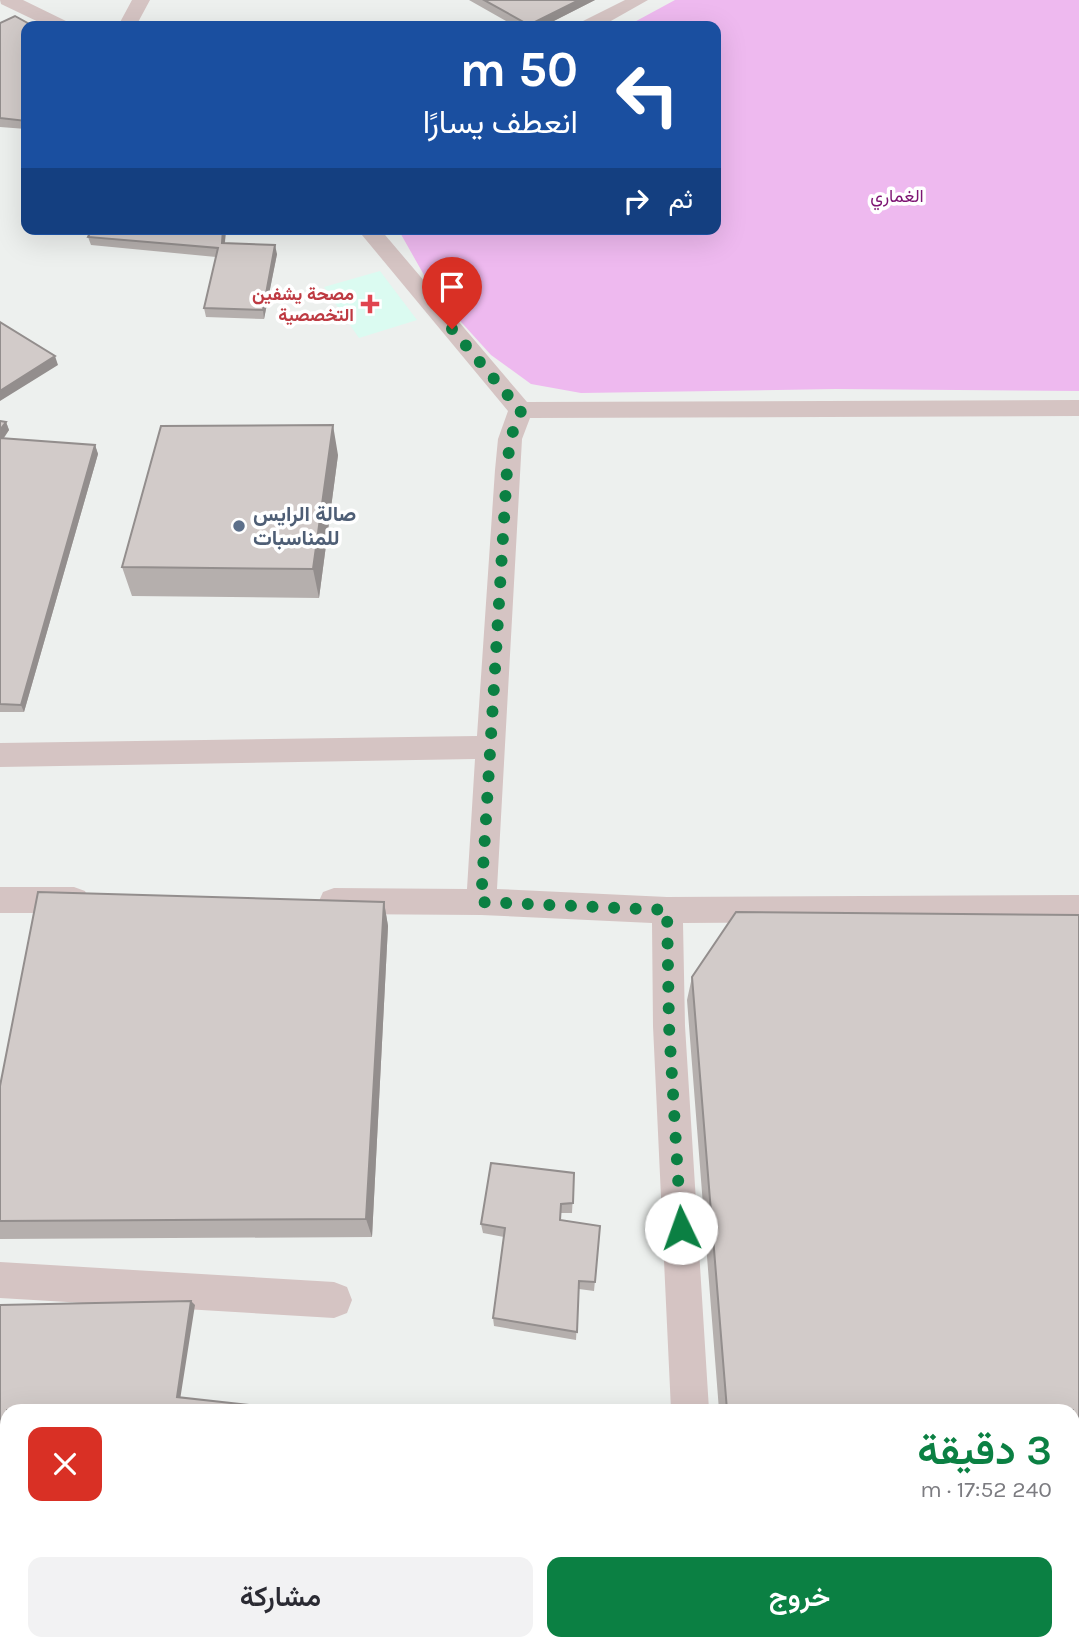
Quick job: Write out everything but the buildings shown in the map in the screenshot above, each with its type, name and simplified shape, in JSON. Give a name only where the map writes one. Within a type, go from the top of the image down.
[{"type":"street","points":[[130,21],[141,0]]},
{"type":"street","points":[[598,21],[639,0]]},
{"type":"street","points":[[0,19],[15,4],[51,21]]},
{"type":"street","points":[[373,235],[521,411]]},
{"type":"street","points":[[521,411],[1079,408]]},
{"type":"street","points":[[481,902],[507,470],[510,439],[521,411]]},
{"type":"street","points":[[0,755],[492,747]]},
{"type":"street","points":[[0,900],[106,900]]},
{"type":"street","points":[[306,901],[481,902],[667,910],[1079,908]]},
{"type":"street","points":[[667,910],[669,1026],[690,1404]]},
{"type":"street","points":[[0,1280],[334,1300]]},
{"type":"shaded area","name":"مصحة يشفين التخصصية","points":[[380,271],[417,320],[359,338],[324,287]]},
{"type":"green space","name":"الغماري","points":[[675,0],[1079,0],[1079,391],[836,389],[581,393],[531,384],[491,355],[433,291],[401,235],[721,235],[721,21],[636,21]]},
{"type":"place","name":"مصحة يشفين التخصصية","points":[[370,304]]},
{"type":"place","name":"صالة الرايس للمناسبات","points":[[239,526]]},
{"type":"route","points":[[452,329],[521,411],[510,439],[507,470],[481,902],[667,910],[669,1026],[681,1228]]}]
